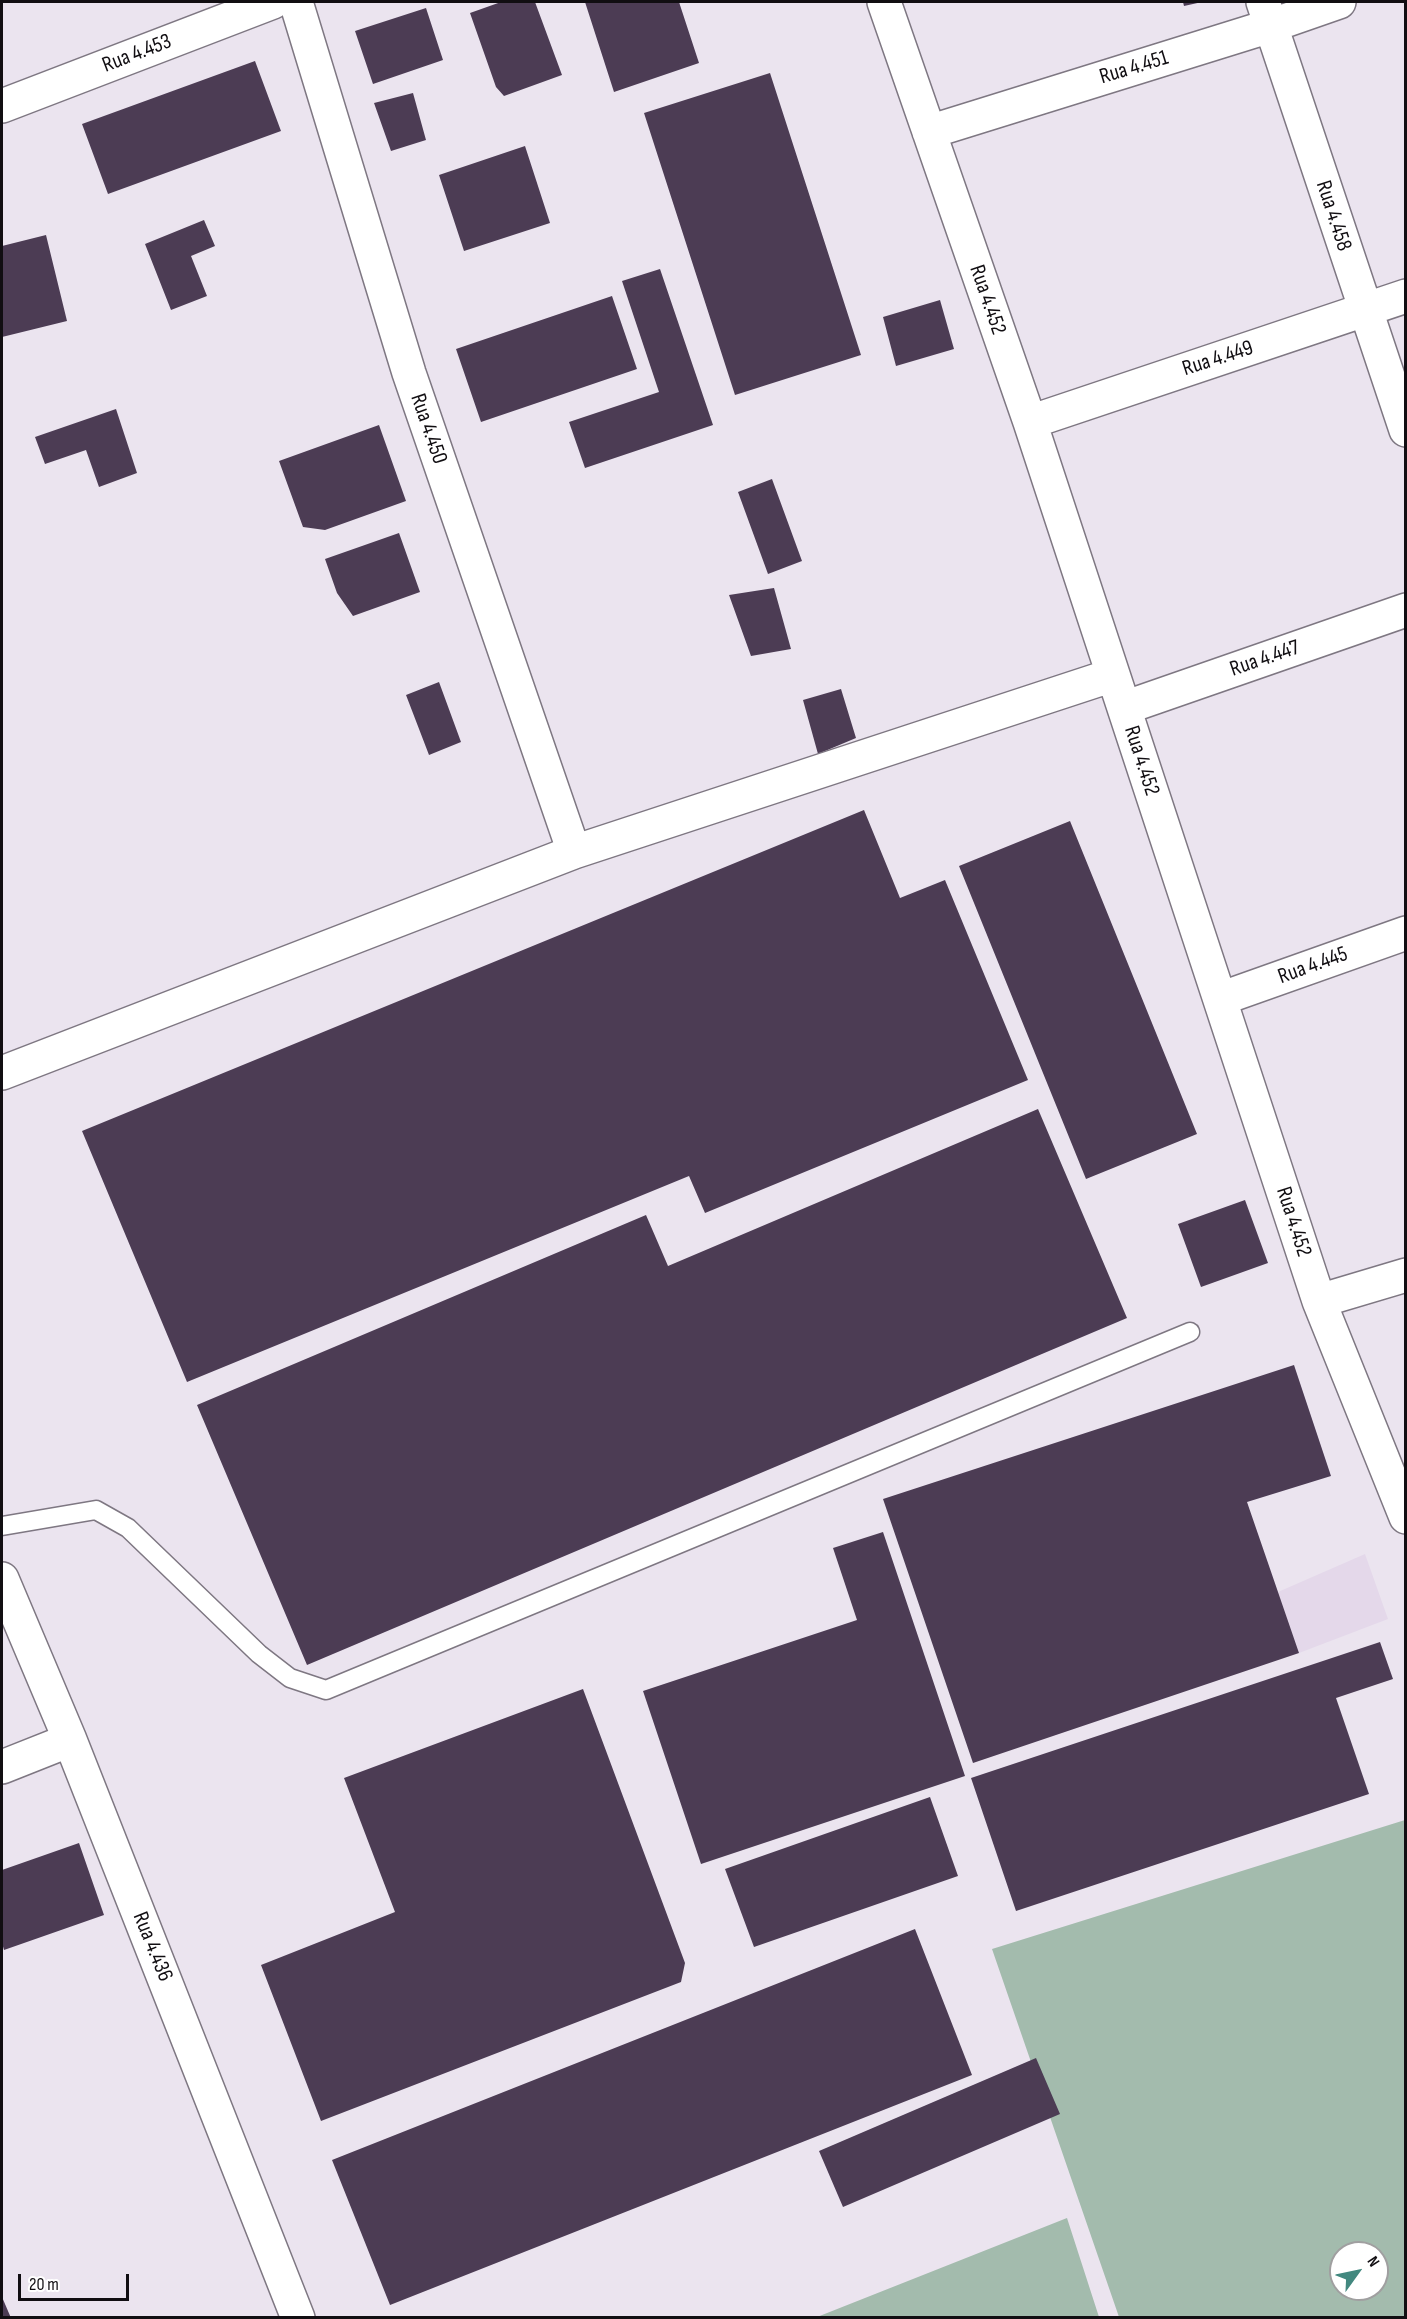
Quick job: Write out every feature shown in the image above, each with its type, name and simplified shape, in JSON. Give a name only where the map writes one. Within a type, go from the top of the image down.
[{"type":"street","name":"Rua 4.453","points":[[2,106],[273,2]]},
{"type":"street","name":"Rua 4.450","points":[[296,2],[409,373],[574,852]]},
{"type":"street","name":"Rua 4.452","points":[[884,2],[1030,422],[1319,1301],[1406,1517]]},
{"type":"street","name":"Rua 4.451","points":[[929,132],[1266,14],[1339,2]]},
{"type":"street","name":"Rua 4.458","points":[[1266,14],[1406,430]]},
{"type":"street","name":"Rua 4.449","points":[[1030,422],[1406,296]]},
{"type":"street","name":"Rua 4.447","points":[[1124,708],[1406,610]]},
{"type":"street","points":[[2,1073],[574,852],[1113,675]]},
{"type":"street","name":"Rua 4.445","points":[[1220,999],[1406,933]]},
{"type":"street","points":[[1319,1301],[1406,1275]]},
{"type":"street","name":"Rua 4.436","points":[[2,1579],[70,1740],[293,2316]]},
{"type":"street","points":[[2,1767],[70,1740]]},
{"type":"lane","points":[[2,1526],[96,1510],[128,1528],[258,1654],[290,1678],[326,1690],[1191,1332]]},
{"type":"shaded area","points":[[1365,1554],[1388,1619],[1299,1653],[1278,1592]]},
{"type":"green space","points":[[1405,1820],[1405,2317],[1119,2317],[992,1949]]},
{"type":"green space","points":[[1067,2218],[1099,2317],[817,2317]]},
{"type":"building","points":[[501,2],[535,2],[562,75],[504,96],[496,87],[470,13]]},
{"type":"building","points":[[585,2],[679,2],[699,63],[614,92]]},
{"type":"building","points":[[1183,2],[1202,2],[1184,6]]},
{"type":"building","points":[[426,8],[443,60],[373,84],[355,31]]},
{"type":"building","points":[[255,61],[281,131],[108,194],[82,124]]},
{"type":"building","points":[[770,73],[861,355],[735,395],[644,113]]},
{"type":"building","points":[[413,93],[426,140],[391,151],[374,103]]},
{"type":"building","points":[[525,146],[550,223],[464,251],[439,175]]},
{"type":"building","points":[[204,220],[215,246],[191,256],[207,296],[171,310],[145,244]]},
{"type":"building","points":[[46,235],[67,321],[2,337],[2,246]]},
{"type":"building","points":[[660,269],[713,425],[585,468],[569,422],[659,392],[622,281]]},
{"type":"building","points":[[612,296],[637,369],[481,422],[456,349]]},
{"type":"building","points":[[940,300],[954,349],[896,366],[883,317]]},
{"type":"building","points":[[116,409],[137,473],[99,487],[86,450],[45,464],[35,437]]},
{"type":"building","points":[[379,425],[406,501],[325,530],[303,527],[279,461]]},
{"type":"building","points":[[772,479],[802,561],[768,574],[738,492]]},
{"type":"building","points":[[399,533],[420,592],[353,616],[337,593],[325,559]]},
{"type":"building","points":[[774,588],[791,649],[751,656],[729,595]]},
{"type":"building","points":[[439,682],[461,742],[429,755],[406,695]]},
{"type":"building","points":[[841,689],[856,738],[818,754],[803,700]]},
{"type":"building","points":[[864,810],[900,898],[945,880],[1028,1080],[705,1213],[689,1176],[187,1382],[82,1131]]},
{"type":"building","points":[[1070,821],[1197,1134],[1086,1179],[959,866]]},
{"type":"building","points":[[1038,1109],[1127,1318],[307,1665],[197,1405],[646,1215],[668,1266]]},
{"type":"building","points":[[1245,1200],[1268,1263],[1201,1287],[1178,1224]]},
{"type":"building","points":[[1294,1365],[1331,1476],[1247,1502],[1299,1653],[973,1763],[883,1499]]},
{"type":"building","points":[[883,1532],[965,1776],[701,1864],[643,1691],[857,1620],[833,1548]]},
{"type":"building","points":[[1380,1642],[1393,1679],[1336,1698],[1369,1794],[1016,1911],[971,1778]]},
{"type":"building","points":[[583,1689],[685,1963],[681,1982],[321,2121],[261,1965],[395,1912],[344,1778]]},
{"type":"building","points":[[930,1797],[958,1876],[754,1947],[725,1869]]},
{"type":"building","points":[[79,1843],[104,1915],[4,1950],[2,1943],[2,1870]]},
{"type":"building","points":[[915,1929],[972,2075],[390,2305],[332,2160]]},
{"type":"building","points":[[1036,2058],[1060,2114],[843,2207],[819,2151]]},
{"type":"building","points":[[2,2297],[11,2318],[2,2318]]}]
